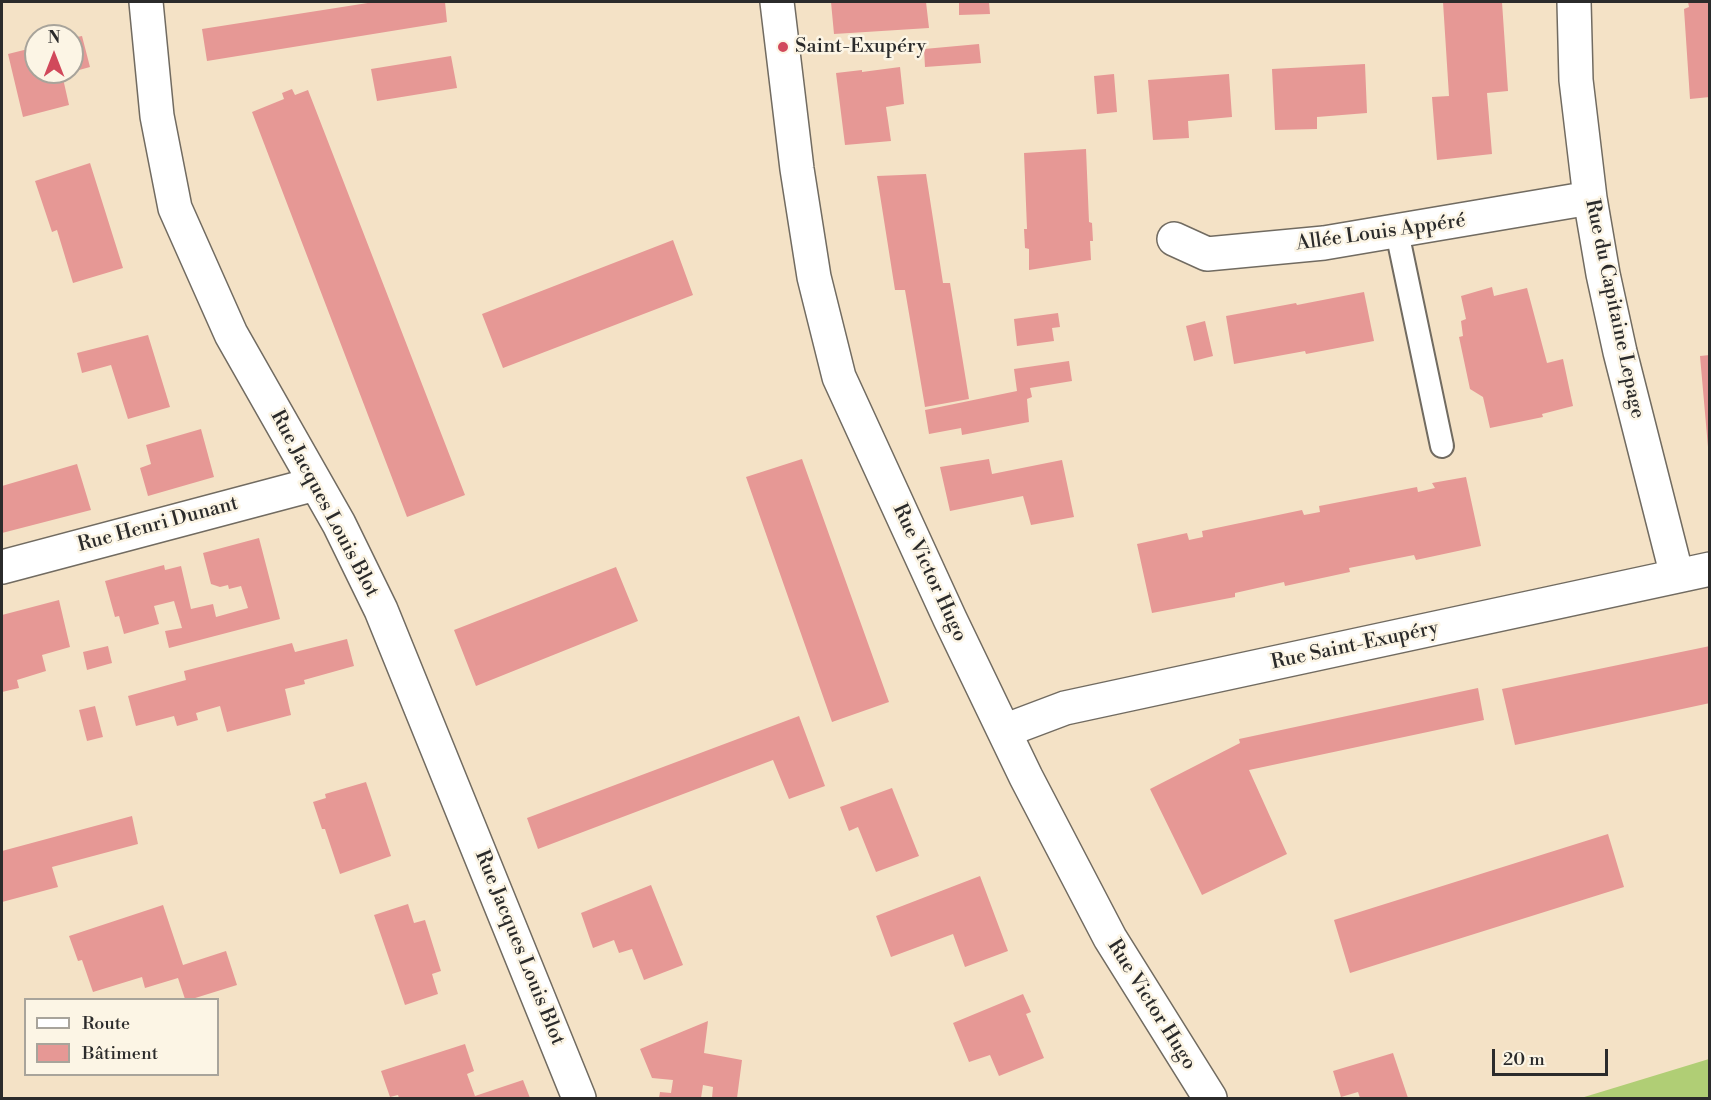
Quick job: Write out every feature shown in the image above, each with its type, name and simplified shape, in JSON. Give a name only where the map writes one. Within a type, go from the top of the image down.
[{"type":"street","name":"Rue Jacques Louis Blot","points":[[146,2],[157,116],[175,208],[231,334],[339,524],[381,610],[579,1098]]},
{"type":"street","name":"Rue Victor Hugo","points":[[777,2],[797,169],[814,277],[839,377],[1004,731],[1110,938],[1210,1098]]},
{"type":"street","name":"Rue du Capitaine Lepage","points":[[1574,2],[1576,80],[1590,198],[1603,274],[1620,352],[1677,576]]},
{"type":"street","name":"Allée Louis Appéré","points":[[1174,239],[1207,254],[1324,243],[1590,198]]},
{"type":"street","name":"Rue Henri Dunant","points":[[2,567],[315,484]]},
{"type":"street","name":"Rue Saint-Exupéry","points":[[1004,731],[1065,708],[1710,569]]},
{"type":"lane","points":[[1397,232],[1442,446]]},
{"type":"green space","points":[[1709,1059],[1709,1098],[1581,1098]]},
{"type":"building","points":[[374,2],[445,2],[447,22],[207,61],[202,29]]},
{"type":"building","points":[[831,2],[926,2],[929,28],[834,34]]},
{"type":"building","points":[[959,2],[989,2],[990,14],[959,15]]},
{"type":"building","points":[[1443,2],[1502,2],[1508,91],[1487,93],[1492,154],[1437,160],[1432,97],[1449,96]]},
{"type":"building","points":[[1688,2],[1710,2],[1710,97],[1690,99],[1684,9],[1689,7]]},
{"type":"building","points":[[84,44],[90,67],[84,69]]},
{"type":"building","points":[[979,44],[981,63],[925,67],[924,49]]},
{"type":"building","points":[[24,50],[24,84],[64,84],[69,105],[23,117],[8,54]]},
{"type":"building","points":[[451,56],[457,88],[377,101],[371,69]]},
{"type":"building","points":[[1365,64],[1367,113],[1317,117],[1317,129],[1275,130],[1272,69]]},
{"type":"building","points":[[900,67],[904,104],[886,107],[891,141],[845,145],[836,73]]},
{"type":"building","points":[[1114,74],[1117,112],[1097,114],[1094,76]]},
{"type":"building","points":[[1229,74],[1232,117],[1188,121],[1189,138],[1153,140],[1148,80]]},
{"type":"building","points":[[292,89],[295,95],[308,90],[465,495],[407,517],[252,112],[284,99],[282,93]]},
{"type":"building","points":[[1086,149],[1089,222],[1092,223],[1093,241],[1090,241],[1091,260],[1029,270],[1029,249],[1025,248],[1024,229],[1027,229],[1024,153]]},
{"type":"building","points":[[90,163],[123,268],[73,283],[57,230],[52,232],[35,181]]},
{"type":"building","points":[[926,174],[943,283],[950,283],[969,399],[925,407],[905,290],[895,290],[877,176]]},
{"type":"building","points":[[673,240],[693,295],[503,368],[482,314]]},
{"type":"building","points":[[1492,287],[1494,296],[1527,288],[1547,363],[1563,359],[1573,406],[1542,414],[1543,417],[1490,428],[1483,397],[1470,389],[1459,337],[1463,336],[1461,321],[1466,319],[1461,296]]},
{"type":"building","points":[[1364,292],[1374,341],[1306,354],[1305,351],[1234,364],[1226,316]]},
{"type":"building","points":[[1058,313],[1060,327],[1052,328],[1054,341],[1017,346],[1014,319]]},
{"type":"building","points":[[1205,321],[1213,356],[1194,361],[1186,326]]},
{"type":"building","points":[[148,335],[170,407],[128,419],[111,365],[82,373],[77,353]]},
{"type":"building","points":[[1710,355],[1710,447],[1708,447],[1700,356]]},
{"type":"building","points":[[1069,361],[1072,381],[1030,388],[1032,397],[1027,399],[1029,422],[962,435],[961,428],[929,434],[925,410],[1017,391],[1014,369]]},
{"type":"building","points":[[201,429],[214,477],[148,496],[140,468],[151,464],[146,445]]},
{"type":"building","points":[[802,459],[889,702],[832,722],[746,477]]},
{"type":"building","points":[[989,459],[992,474],[1062,460],[1074,517],[1031,525],[1023,496],[950,511],[940,467]]},
{"type":"building","points":[[77,464],[91,510],[2,533],[2,486]]},
{"type":"building","points":[[1466,477],[1481,546],[1416,560],[1414,555],[1349,568],[1350,572],[1285,586],[1284,582],[1235,593],[1235,597],[1152,613],[1137,544],[1187,533],[1189,540],[1203,537],[1202,531],[1302,510],[1304,515],[1320,512],[1319,506],[1417,487],[1418,492],[1435,488],[1432,483]]},
{"type":"building","points":[[259,538],[280,619],[169,648],[165,631],[182,628],[174,601],[154,606],[159,624],[124,634],[119,616],[115,617],[105,581],[164,565],[165,570],[181,566],[191,609],[213,604],[216,617],[248,608],[241,586],[229,589],[228,585],[220,587],[211,584],[203,553]]},
{"type":"building","points":[[616,567],[638,621],[476,686],[454,630]]},
{"type":"building","points":[[59,600],[70,647],[42,655],[46,671],[17,680],[19,688],[2,692],[2,615]]},
{"type":"building","points":[[347,639],[354,666],[304,680],[305,684],[285,689],[291,715],[227,732],[220,706],[196,713],[198,720],[177,726],[174,716],[136,726],[128,696],[186,680],[184,671],[292,643],[295,652]]},
{"type":"building","points":[[108,646],[112,663],[87,670],[83,652]]},
{"type":"building","points":[[1710,646],[1710,703],[1515,745],[1502,689]]},
{"type":"building","points":[[1478,688],[1484,720],[1249,770],[1287,854],[1202,895],[1150,789],[1240,743],[1239,739]]},
{"type":"building","points":[[95,706],[103,737],[87,741],[79,710]]},
{"type":"building","points":[[799,716],[825,786],[789,799],[773,760],[538,849],[527,818]]},
{"type":"building","points":[[366,782],[391,856],[340,874],[313,802],[326,798],[325,794]]},
{"type":"building","points":[[892,788],[919,856],[876,872],[858,827],[849,831],[840,807]]},
{"type":"building","points":[[132,816],[138,844],[52,867],[58,887],[2,902],[2,851]]},
{"type":"building","points":[[1608,834],[1624,887],[1350,973],[1334,920]]},
{"type":"building","points":[[980,876],[1008,951],[965,967],[953,934],[891,957],[876,916]]},
{"type":"building","points":[[651,885],[683,965],[644,980],[632,949],[619,953],[614,940],[593,948],[581,913]]},
{"type":"building","points":[[408,904],[414,923],[425,920],[441,971],[432,974],[438,994],[405,1005],[374,915]]},
{"type":"building","points":[[163,905],[183,965],[226,951],[237,985],[195,998],[185,998],[178,978],[145,988],[142,977],[93,992],[82,960],[78,961],[69,936]]},
{"type":"building","points":[[1023,994],[1031,1012],[1026,1014],[1044,1058],[999,1076],[990,1055],[969,1062],[953,1023]]},
{"type":"building","points":[[708,1021],[704,1053],[742,1060],[737,1098],[712,1098],[713,1087],[703,1085],[701,1098],[659,1098],[660,1092],[671,1093],[673,1080],[652,1078],[640,1049]]},
{"type":"building","points":[[465,1044],[474,1071],[467,1074],[475,1096],[523,1080],[530,1098],[399,1098],[398,1095],[390,1097],[381,1071]]},
{"type":"building","points":[[1393,1053],[1408,1098],[1360,1098],[1358,1092],[1341,1097],[1333,1071]]},
{"type":"place","name":"Saint-Exupéry","points":[[783,47]]}]
